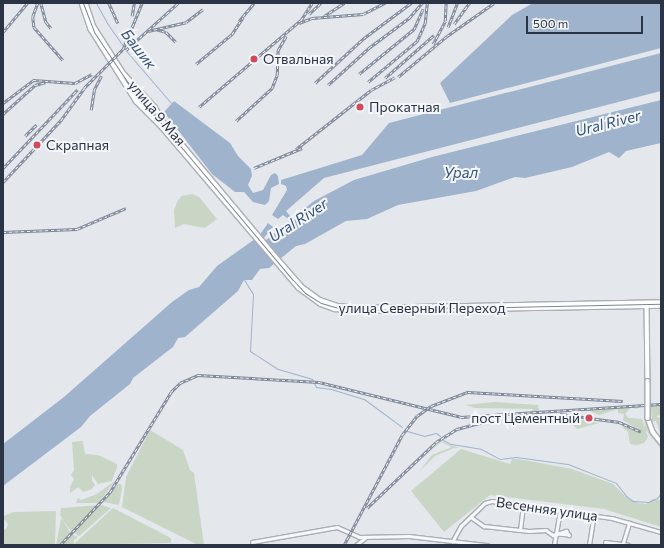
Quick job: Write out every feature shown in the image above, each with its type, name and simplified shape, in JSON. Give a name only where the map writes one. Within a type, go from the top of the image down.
[{"type":"main road","name":"улица 9 Мая","points":[[82,3],[91,29],[137,102],[162,127],[239,215]]},
{"type":"main road","name":"улица 9 Мая","points":[[86,3],[94,27],[124,74],[155,107],[165,124],[239,215]]},
{"type":"main road","name":"улица Северный Переход","points":[[239,215],[280,265],[309,297],[321,304],[342,310],[647,304]]},
{"type":"main road","points":[[647,304],[661,302]]},
{"type":"main road","points":[[647,304],[661,306]]},
{"type":"main road","points":[[647,304],[648,418],[653,432],[661,442]]},
{"type":"street","name":"Весенняя улица","points":[[452,543],[457,531],[490,501],[594,515],[661,532]]},
{"type":"street","points":[[520,530],[523,506]]},
{"type":"street","points":[[554,545],[560,511]]},
{"type":"street","points":[[588,545],[594,515]]},
{"type":"street","points":[[471,517],[482,525],[520,530],[546,530],[553,535],[555,540]]},
{"type":"street","points":[[623,543],[629,523]]},
{"type":"street","points":[[252,542],[331,527],[359,537],[409,536],[444,540],[455,545]]},
{"type":"street","points":[[553,535],[557,534]]},
{"type":"street","points":[[356,545],[367,537]]},
{"type":"street","points":[[444,540],[444,545]]},
{"type":"street","points":[[605,542],[623,543],[628,545]]},
{"type":"street","points":[[452,543],[487,545]]},
{"type":"green space","points":[[192,194],[199,197],[217,219],[205,228],[184,224],[175,228],[174,210],[178,200],[182,196]]},
{"type":"green space","points":[[495,402],[538,405],[539,410],[542,410],[531,412],[533,409],[475,408],[465,405]]},
{"type":"green space","points":[[641,405],[637,409],[631,407],[625,414],[629,418],[642,419],[648,437],[644,443],[637,445],[630,444],[628,432],[621,426],[642,432],[623,420],[624,414],[618,413],[618,409],[599,415],[587,410]]},
{"type":"green space","points":[[661,405],[661,415],[656,416],[661,419],[661,436],[656,421],[652,422],[651,406]]},
{"type":"green space","points":[[644,406],[647,406],[648,418],[653,435],[661,444],[661,449],[645,429]]},
{"type":"green space","points":[[583,420],[599,423],[577,429],[573,425]]},
{"type":"green space","points":[[150,430],[183,450],[190,470],[194,473],[204,545],[198,545],[122,507],[126,477]]},
{"type":"green space","points":[[83,441],[85,454],[98,455],[117,464],[117,467],[112,481],[98,484],[92,475],[92,481],[95,485],[92,489],[83,492],[78,487],[70,493],[70,487],[74,479],[71,475],[74,470],[72,442]]},
{"type":"green space","points":[[441,441],[459,448],[454,448],[435,456],[419,472],[432,455],[452,447],[441,442],[425,456]]},
{"type":"green space","points":[[461,449],[510,464],[512,459],[518,459],[572,469],[613,484],[626,497],[638,503],[646,504],[653,499],[661,500],[661,527],[604,509],[490,495],[444,532],[411,491]]},
{"type":"green space","points":[[116,480],[98,503],[76,503],[78,498],[81,500],[97,494]]},
{"type":"green space","points":[[118,484],[121,484],[122,489],[119,505],[103,502]]},
{"type":"green space","points":[[101,505],[111,508],[79,536],[71,531],[60,515],[61,508]]},
{"type":"green space","points":[[113,508],[171,538],[171,543],[56,545],[61,519],[71,534],[78,537],[74,540],[74,544]]},
{"type":"green space","points":[[56,511],[55,545],[3,545],[3,530],[6,529],[8,524],[5,520],[3,521],[3,516],[14,512]]},
{"type":"water","points":[[533,3],[661,3],[661,48],[450,103],[440,83],[512,15]]},
{"type":"water","points":[[661,53],[661,91],[324,178],[286,211],[291,217],[287,218],[283,215],[278,219],[272,215],[287,190],[286,186],[281,184],[281,180],[362,155],[389,123]]},
{"type":"water","name":"Урал","points":[[661,100],[661,143],[626,151],[619,158],[609,152],[572,167],[525,178],[515,177],[476,191],[398,205],[367,219],[346,221],[305,244],[296,246],[269,268],[260,269],[252,280],[244,280],[238,291],[185,337],[178,338],[173,347],[133,378],[130,384],[90,416],[81,427],[3,486],[3,444],[64,397],[172,302],[189,290],[199,287],[217,266],[259,236],[268,223],[273,227],[263,239],[265,241],[314,201],[354,180],[432,157]]},
{"type":"water","points":[[174,101],[230,143],[238,156],[251,169],[252,176],[248,185],[253,193],[263,190],[271,175],[275,173],[278,176],[279,184],[271,188],[269,201],[265,205],[253,202],[244,192],[235,192],[212,174],[164,112]]},
{"type":"waterway","name":"Башик","points":[[96,3],[107,23],[128,53],[171,103]]},
{"type":"waterway","points":[[243,278],[253,294],[250,351],[278,369],[312,379],[316,387],[331,389],[364,399],[402,427]]},
{"type":"waterway","points":[[407,431],[424,436],[436,433],[440,436]]},
{"type":"waterway","points":[[443,440],[451,444],[481,449],[500,459],[516,457],[568,464],[616,483],[626,496],[633,501],[648,502],[657,498],[661,493]]},
{"type":"tram line","points":[[83,3],[94,32],[130,86],[293,280],[305,293],[321,303],[342,309],[364,310],[661,304]]},
{"type":"railway","points":[[3,32],[27,3]]},
{"type":"railway","points":[[38,3],[33,17],[34,27],[63,60]]},
{"type":"railway","points":[[41,3],[46,22],[51,28]]},
{"type":"railway","points":[[109,3],[118,23]]},
{"type":"railway","points":[[132,16],[134,3]]},
{"type":"railway","points":[[3,182],[61,120],[84,88],[123,49],[142,3]]},
{"type":"railway","points":[[126,50],[178,3]]},
{"type":"railway","points":[[239,21],[254,3]]},
{"type":"railway","points":[[199,107],[301,20],[312,3]]},
{"type":"railway","points":[[309,14],[321,3]]},
{"type":"railway","points":[[324,16],[344,3]]},
{"type":"railway","points":[[299,23],[312,18],[363,14],[385,3]]},
{"type":"railway","points":[[315,83],[364,38],[411,3]]},
{"type":"railway","points":[[328,85],[370,47],[409,18],[422,3]]},
{"type":"railway","points":[[368,82],[417,41],[425,23],[427,3]]},
{"type":"railway","points":[[433,44],[445,21],[446,3]]},
{"type":"railway","points":[[448,27],[457,3]]},
{"type":"railway","points":[[454,24],[469,3]]},
{"type":"railway","points":[[398,77],[447,36],[494,3]]},
{"type":"railway","points":[[148,31],[186,22],[203,9]]},
{"type":"railway","points":[[359,74],[414,29],[423,9]]},
{"type":"railway","points":[[196,64],[232,34],[243,17]]},
{"type":"railway","points":[[156,29],[166,32],[176,42]]},
{"type":"railway","points":[[385,78],[434,35]]},
{"type":"railway","points":[[236,121],[272,88],[277,75],[278,50],[286,36]]},
{"type":"railway","points":[[3,103],[33,80],[75,83],[92,74]]},
{"type":"railway","points":[[91,110],[94,90],[101,76]]},
{"type":"railway","points":[[296,149],[371,90],[395,77]]},
{"type":"railway","points":[[3,114],[35,85],[46,82]]},
{"type":"railway","points":[[3,168],[77,90]]},
{"type":"railway","points":[[25,136],[36,125]]},
{"type":"railway","points":[[254,168],[302,148]]},
{"type":"railway","points":[[3,232],[77,229],[126,208]]},
{"type":"railway","points":[[60,545],[110,492],[171,392],[180,383],[198,375],[319,382],[461,417],[661,404]]},
{"type":"railway","points":[[344,545],[402,435],[417,416],[431,406],[468,392],[623,401]]},
{"type":"railway","points":[[560,414],[619,422],[641,432]]},
{"type":"railway","points":[[367,508],[436,442],[457,429],[483,422]]},
{"type":"place","name":"Отвальная","points":[[254,59]]},
{"type":"place","name":"Прокатная","points":[[360,107]]},
{"type":"place","name":"Скрапная","points":[[37,145]]},
{"type":"place","name":"пост Цементный","points":[[589,418]]},
{"type":"water label","name":"Ural River","points":[[608,123]]},
{"type":"water label","name":"Ural River","points":[[298,220]]}]
